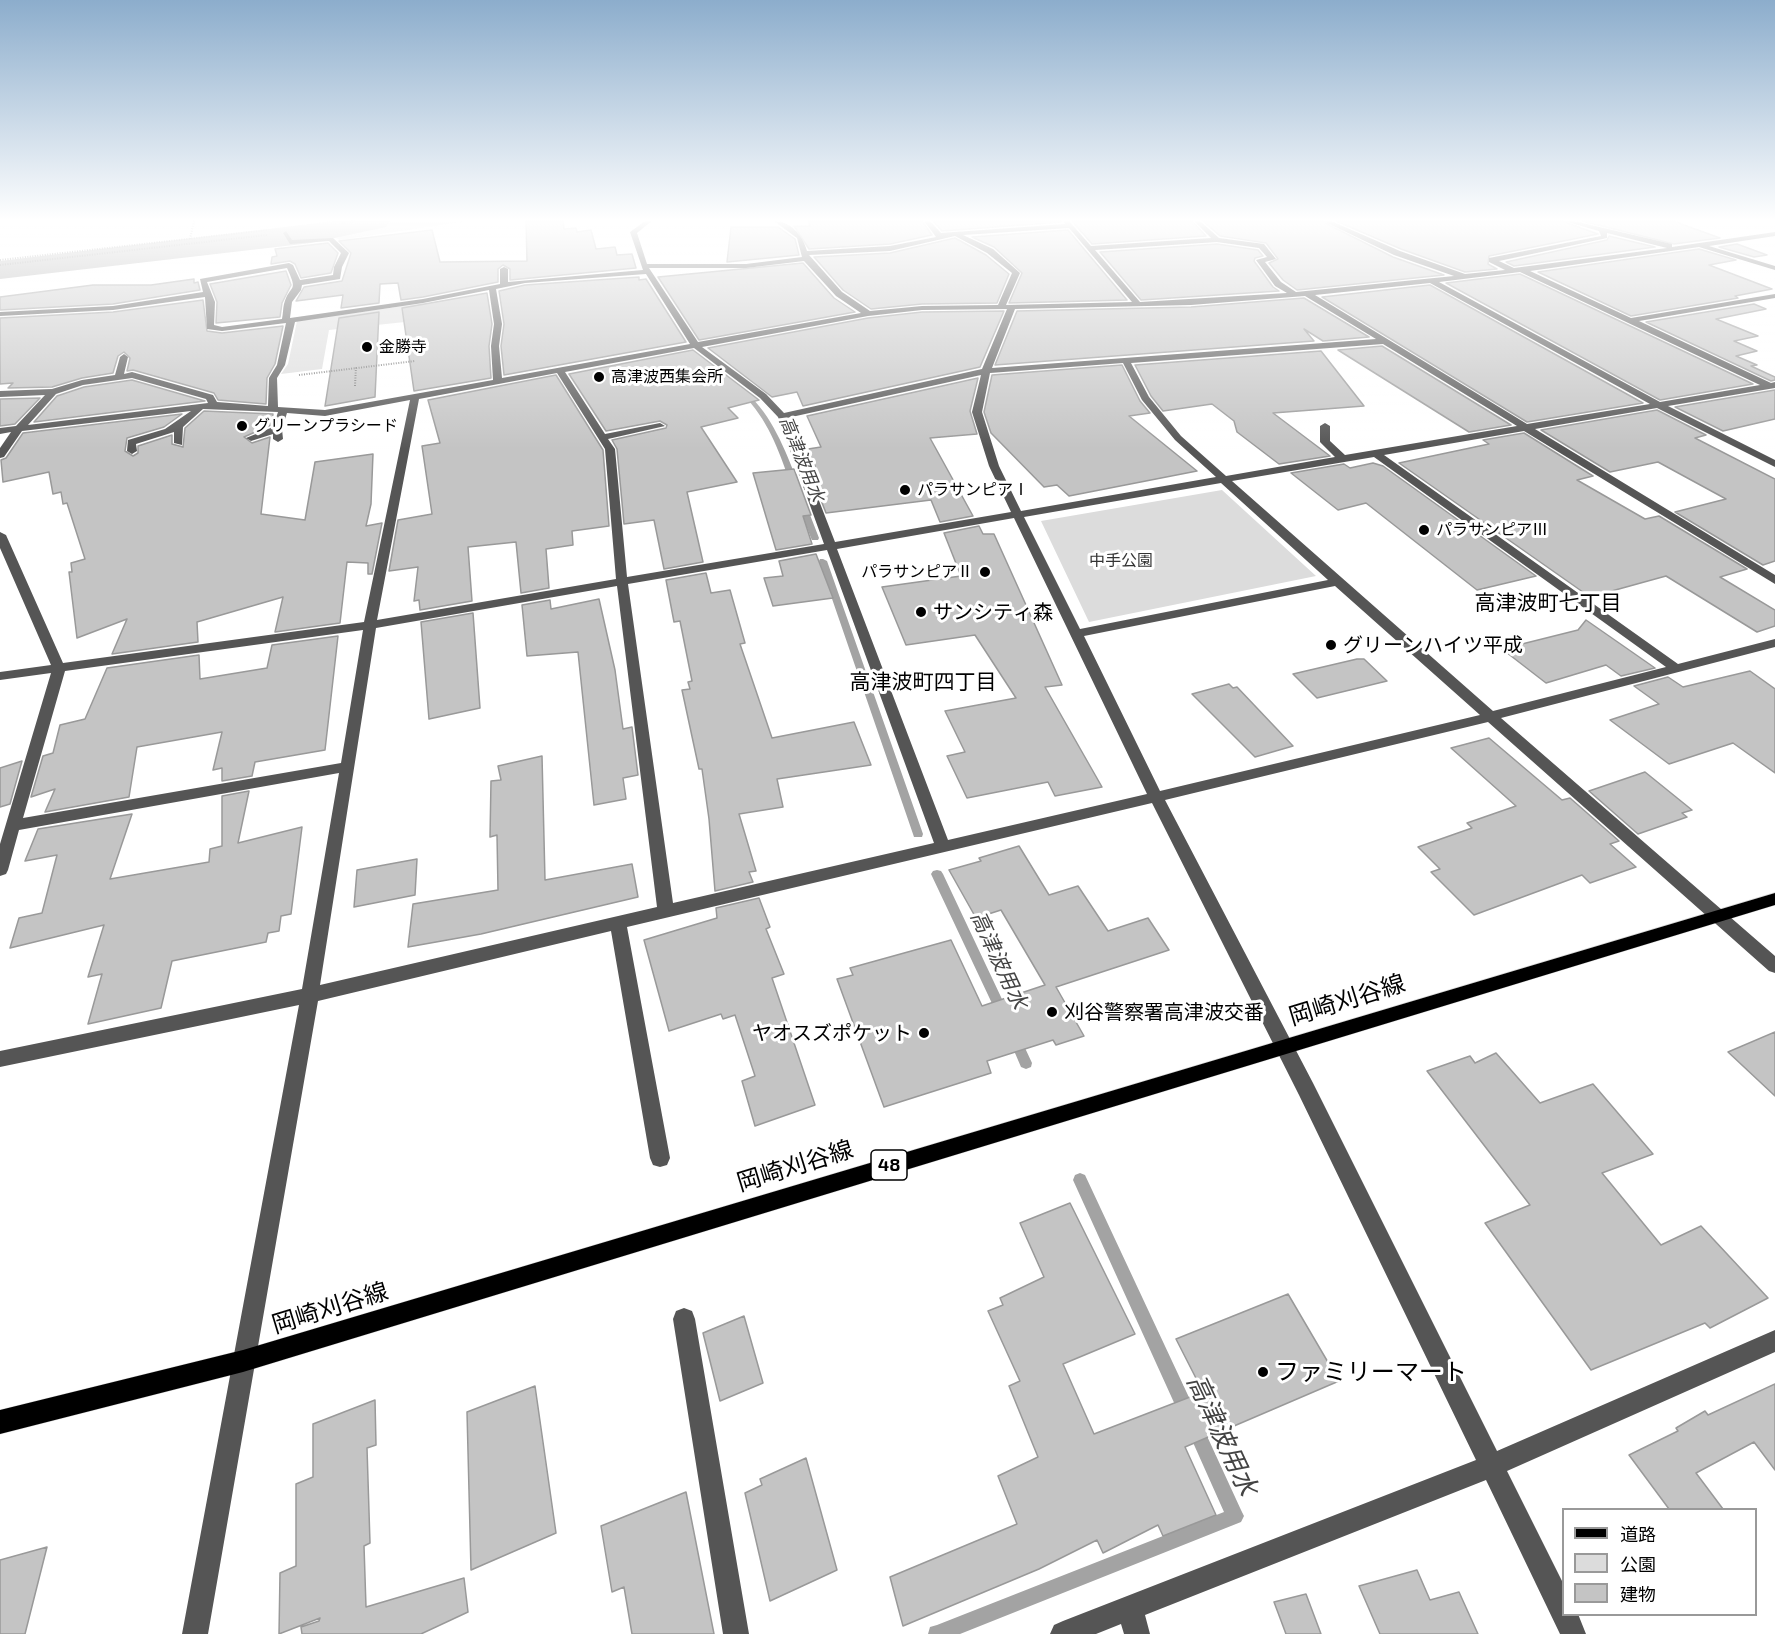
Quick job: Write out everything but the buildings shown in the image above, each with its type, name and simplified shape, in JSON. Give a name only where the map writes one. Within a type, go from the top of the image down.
[{"type":"main road","name":"岡崎刈谷線","points":[[0,1422],[243,1361],[1283,1045],[1775,899]]},
{"type":"street","points":[[0,314],[113,308],[186,297]]},
{"type":"street","points":[[209,297],[210,327],[222,329],[391,307],[443,297]]},
{"type":"street","points":[[251,438],[277,434],[278,410],[273,378],[281,365],[289,320],[288,302],[292,297]]},
{"type":"street","points":[[494,297],[498,324],[495,346],[498,382]]},
{"type":"street","points":[[664,297],[696,346],[763,396],[782,416],[943,846]]},
{"type":"street","points":[[844,297],[868,314]]},
{"type":"street","points":[[1001,307],[1005,297]]},
{"type":"street","points":[[1132,297],[1138,304]]},
{"type":"street","points":[[0,431],[214,405],[326,413],[561,372],[868,314],[922,308],[1138,304],[1243,297]]},
{"type":"street","points":[[1312,297],[1775,580]]},
{"type":"street","points":[[1462,297],[1659,405],[1775,464]]},
{"type":"street","points":[[1580,297],[1772,385]]},
{"type":"street","points":[[1633,320],[1768,297]]},
{"type":"street","points":[[1012,307],[986,371],[977,412],[994,466],[1156,797],[1283,1045],[1562,1610]]},
{"type":"street","points":[[782,416],[986,371],[1386,341]]},
{"type":"street","points":[[118,377],[124,357]]},
{"type":"street","points":[[1126,361],[1145,398],[1178,438],[1337,582],[1775,966]]},
{"type":"street","points":[[561,372],[610,449],[622,582],[666,910]]},
{"type":"street","points":[[0,394],[52,392],[82,383],[132,375],[210,397],[214,405]]},
{"type":"street","points":[[0,676],[370,625],[1342,458],[1526,429],[1772,385]]},
{"type":"street","points":[[0,456],[52,392]]},
{"type":"street","points":[[195,1634],[310,995],[370,625],[415,397]]},
{"type":"street","points":[[132,451],[131,442],[159,436],[179,428],[200,407]]},
{"type":"street","points":[[603,437],[660,426]]},
{"type":"street","points":[[1325,426],[1325,442],[1342,458]]},
{"type":"street","points":[[179,428],[179,443]]},
{"type":"street","points":[[1375,453],[1677,669]]},
{"type":"street","points":[[0,535],[59,668],[0,870]]},
{"type":"street","points":[[1076,634],[1337,582]]},
{"type":"street","points":[[0,1059],[310,995],[1490,717],[1775,644]]},
{"type":"street","points":[[14,825],[346,767]]},
{"type":"street","points":[[618,922],[660,1158]]},
{"type":"street","points":[[684,1319],[736,1634]]},
{"type":"street","points":[[1063,1634],[1491,1466],[1775,1341]]},
{"type":"street","points":[[1130,1607],[1137,1634]]},
{"type":"street","points":[[1565,1616],[1573,1634]]},
{"type":"path","points":[[273,378],[415,361]]},
{"type":"green space","points":[[425,303],[424,320],[329,330],[322,369],[281,374],[288,364],[297,321]]},
{"type":"green space","name":"中手公園","points":[[1222,490],[1316,576],[1089,622],[1041,521]]},
{"type":"waterway","name":"高津波用水","points":[[744,393],[769,423],[794,482]]},
{"type":"waterway","name":"高津波用水","points":[[801,502],[815,538]]},
{"type":"waterway","name":"高津波用水","points":[[823,561],[918,834]]},
{"type":"waterway","name":"高津波用水","points":[[937,874],[1003,1014]]},
{"type":"waterway","name":"高津波用水","points":[[1015,1039],[1026,1063]]},
{"type":"waterway","name":"高津波用水","points":[[1080,1180],[1187,1412]]},
{"type":"waterway","name":"高津波用水","points":[[937,1634],[1235,1516],[1195,1429]]},
{"type":"place","name":"金勝寺","points":[[367,347]]},
{"type":"place","name":"高津波西集会所","points":[[599,377]]},
{"type":"place","name":"グリーンプラシード","points":[[242,426]]},
{"type":"place","name":"パラサンピアⅠ","points":[[905,490]]},
{"type":"place","name":"パラサンピアⅢ","points":[[1424,530]]},
{"type":"place","name":"パラサンピアⅡ","points":[[985,572]]},
{"type":"place","name":"サンシティ森","points":[[921,612]]},
{"type":"place","name":"グリーンハイツ平成","points":[[1331,645]]},
{"type":"place","name":"刈谷警察署高津波交番","points":[[1052,1012]]},
{"type":"place","name":"ヤオスズポケット","points":[[924,1033]]},
{"type":"place","name":"ファミリーマート","points":[[1263,1372]]},
{"type":"district","name":"高津波町七丁目","points":[[1548,603]]},
{"type":"district","name":"高津波町四丁目","points":[[923,682]]}]
